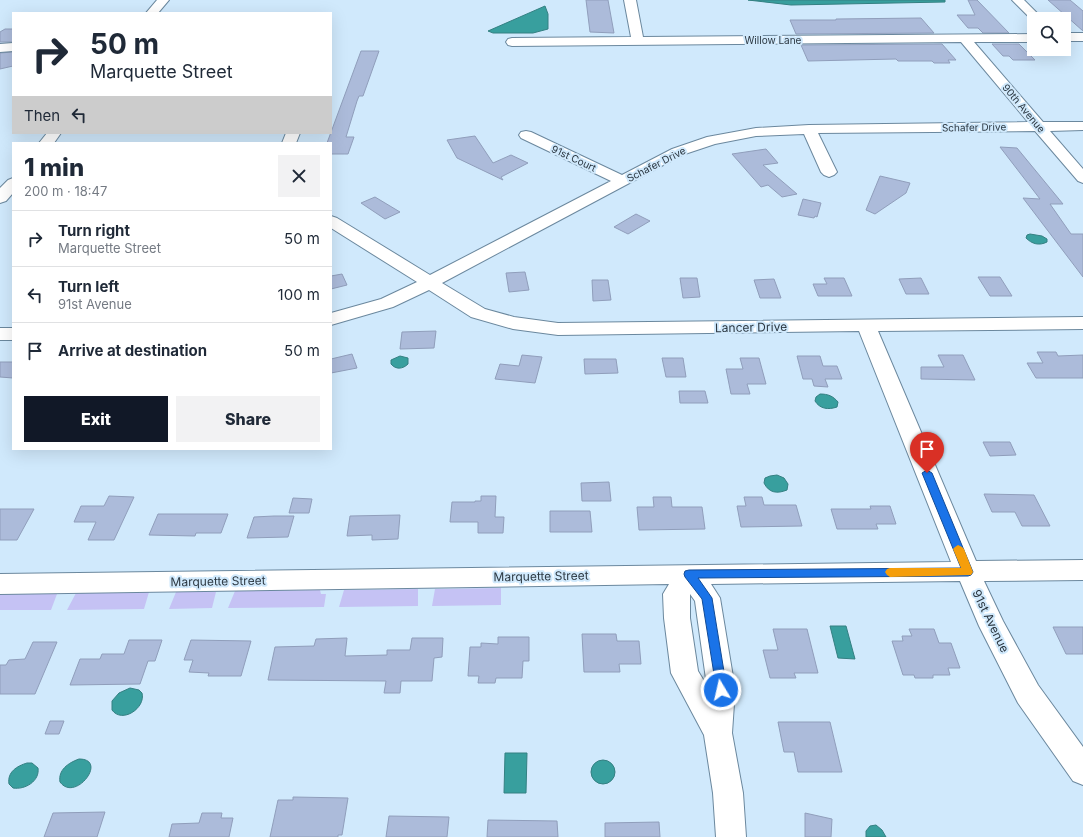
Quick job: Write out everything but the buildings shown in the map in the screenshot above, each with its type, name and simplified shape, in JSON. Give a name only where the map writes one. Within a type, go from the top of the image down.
[{"type":"street","points":[[153,12],[163,0]]},
{"type":"street","points":[[630,0],[638,41]]},
{"type":"street","points":[[1018,0],[1030,12]]},
{"type":"street","points":[[1071,37],[1083,37]]},
{"type":"street","name":"90th Avenue","points":[[964,38],[1083,178]]},
{"type":"street","name":"Willow Lane","points":[[512,42],[1027,38]]},
{"type":"street","points":[[0,48],[12,47]]},
{"type":"street","name":"Schafer Drive","points":[[332,319],[386,303],[430,283],[677,152],[712,140],[756,132],[809,129],[1083,126]]},
{"type":"street","points":[[809,129],[829,172]]},
{"type":"street","points":[[47,142],[53,134]]},
{"type":"street","name":"91st Court","points":[[526,135],[623,181]]},
{"type":"street","points":[[0,198],[11,176]]},
{"type":"street","name":"Lancer Drive","points":[[332,222],[478,312],[513,324],[558,328],[1083,323]]},
{"type":"street","name":"91st Avenue","points":[[866,325],[968,572],[992,626],[1028,694],[1083,771]]},
{"type":"street","points":[[0,334],[12,334]]},
{"type":"street","name":"Marquette Street","points":[[0,584],[1083,570]]},
{"type":"street","points":[[689,574],[676,594],[677,618],[685,672],[718,733],[728,793],[731,837]]},
{"type":"shaded area","points":[[748,0],[945,0],[945,2],[791,5]]},
{"type":"shaded area","points":[[545,6],[548,14],[548,29],[533,33],[493,33],[488,31]]},
{"type":"shaded area","points":[[1027,235],[1042,236],[1047,239],[1047,242],[1041,244],[1033,243],[1026,238]]},
{"type":"shaded area","points":[[400,356],[408,358],[408,364],[402,368],[397,368],[391,364],[391,360]]},
{"type":"shaded area","points":[[820,394],[828,395],[834,398],[838,402],[837,407],[827,409],[819,406],[815,401],[816,397]]},
{"type":"shaded area","points":[[777,475],[784,478],[788,484],[787,490],[774,492],[768,489],[764,483],[765,478]]},
{"type":"shaded area","points":[[501,588],[501,605],[432,606],[435,589]]},
{"type":"shaded area","points":[[418,589],[418,606],[339,607],[344,590]]},
{"type":"shaded area","points":[[320,590],[321,594],[326,594],[324,607],[228,608],[235,591]]},
{"type":"shaded area","points":[[149,592],[144,609],[67,610],[76,593]]},
{"type":"shaded area","points":[[176,592],[216,592],[212,608],[169,609]]},
{"type":"shaded area","points":[[0,594],[57,594],[51,610],[0,610]]},
{"type":"shaded area","points":[[830,626],[846,626],[855,659],[838,658]]},
{"type":"shaded area","points":[[130,688],[139,690],[142,693],[140,704],[137,709],[127,715],[116,714],[112,710],[112,701],[119,693]]},
{"type":"shaded area","points":[[505,753],[527,753],[526,793],[504,793]]},
{"type":"shaded area","points":[[79,759],[87,761],[91,766],[90,772],[81,784],[74,787],[66,787],[60,782],[62,771],[68,765]]},
{"type":"shaded area","points":[[603,760],[608,761],[614,767],[614,777],[608,783],[603,784],[598,783],[592,777],[591,772],[592,767],[598,761]]},
{"type":"shaded area","points":[[27,763],[32,763],[38,768],[37,777],[27,786],[22,788],[13,788],[9,784],[11,773],[16,768]]},
{"type":"shaded area","points":[[876,825],[882,830],[886,837],[866,837],[866,831],[870,826]]},
{"type":"slow traffic","points":[[890,572],[968,572],[958,549]]},
{"type":"route","points":[[721,690],[707,598],[689,574],[968,572],[927,473]]}]
